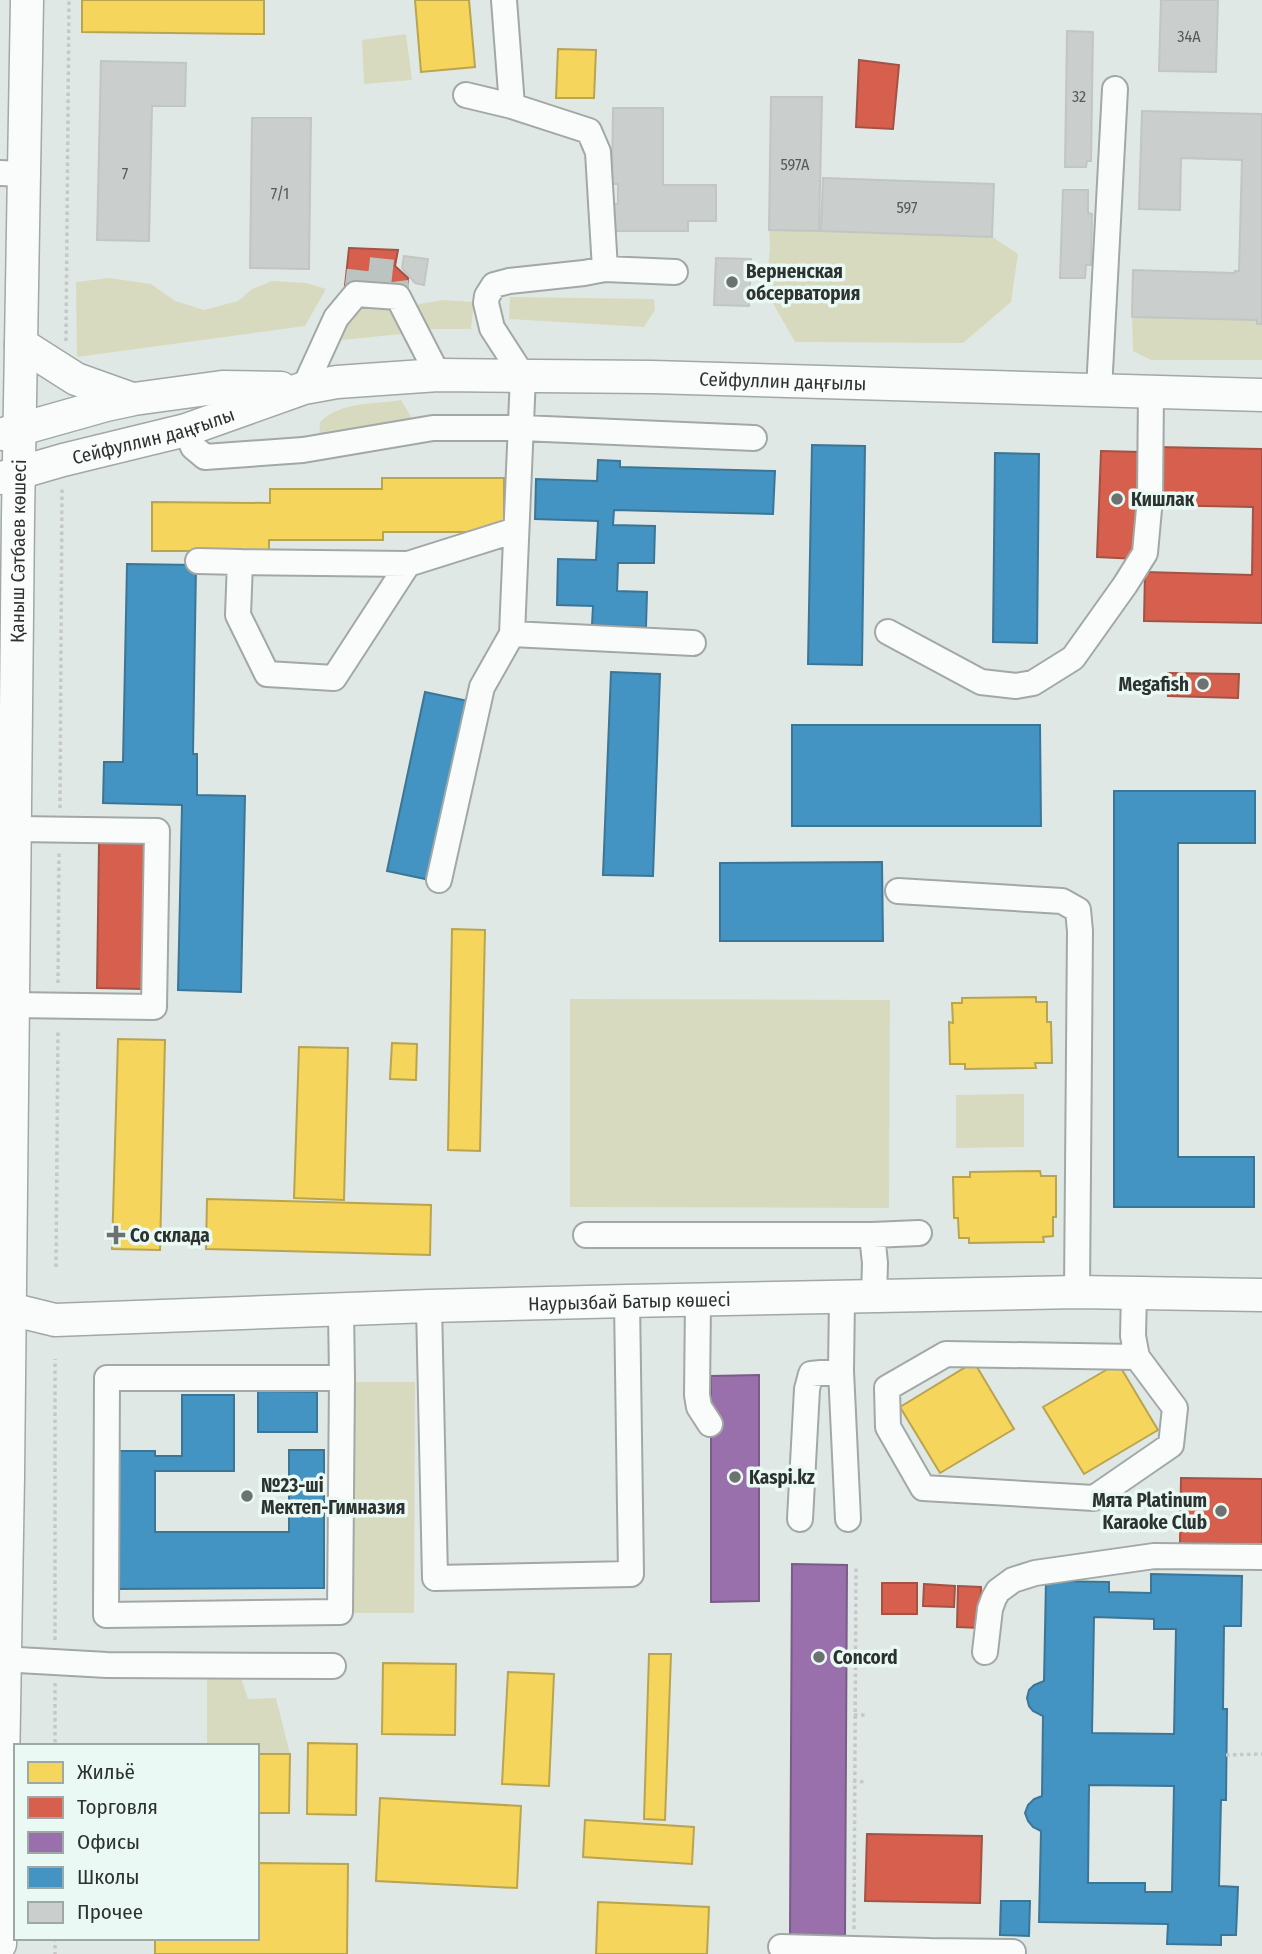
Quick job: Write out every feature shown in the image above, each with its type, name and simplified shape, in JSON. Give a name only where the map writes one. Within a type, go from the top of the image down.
[{"type":"main road","name":"Қаныш Сәтбаев көшесі","points":[[0,1944],[5,1308],[18,607],[10,432],[21,344],[12,174],[27,0]]},
{"type":"main road","points":[[21,344],[76,379],[134,399]]},
{"type":"main road","name":"Сейфуллин даңғылы","points":[[10,476],[186,430],[304,388],[337,382],[438,375],[652,377],[1262,395]]},
{"type":"main road","name":"Сейфуллин даңғылы","points":[[10,432],[134,399],[222,387],[304,388]]},
{"type":"main road","points":[[0,571],[18,607]]},
{"type":"main road","name":"Наурызбай Батыр көшесі","points":[[5,1308],[55,1320],[627,1301],[1077,1292],[1262,1295]]},
{"type":"lane","points":[[504,0],[512,106]]},
{"type":"lane","points":[[1099,390],[1115,89]]},
{"type":"lane","points":[[466,95],[512,106],[589,131],[598,152],[605,269]]},
{"type":"lane","points":[[439,880],[482,687],[512,634],[523,376],[492,328],[487,296],[494,285],[509,281],[605,269],[675,272]]},
{"type":"lane","points":[[304,388],[336,318],[356,294],[398,297],[438,375]]},
{"type":"lane","points":[[887,632],[981,682],[1016,686],[1033,683],[1073,658],[1145,553],[1150,498],[1151,391]]},
{"type":"lane","points":[[186,430],[193,447],[205,457],[303,450],[433,428],[522,428],[754,438]]},
{"type":"lane","points":[[198,561],[408,564],[516,530]]},
{"type":"lane","points":[[240,562],[238,615],[267,674],[334,678],[408,564]]},
{"type":"lane","points":[[512,634],[693,643]]},
{"type":"lane","points":[[9,1018],[58,1006],[153,1007],[157,831],[15,830]]},
{"type":"lane","points":[[898,891],[1062,901],[1078,910],[1077,1292]]},
{"type":"lane","points":[[586,1235],[919,1233]]},
{"type":"lane","points":[[872,1235],[874,1297]]},
{"type":"lane","points":[[1134,1293],[1133,1336],[1137,1357],[1175,1408],[1171,1445],[1094,1498],[923,1488],[888,1427],[887,1388],[946,1354],[1137,1357]]},
{"type":"lane","points":[[842,1298],[841,1371],[848,1519]]},
{"type":"lane","points":[[698,1300],[699,1407],[710,1424]]},
{"type":"lane","points":[[429,1306],[435,1578],[631,1574],[627,1301]]},
{"type":"lane","points":[[341,1309],[342,1378],[340,1612],[106,1615],[107,1378],[342,1378]]},
{"type":"lane","points":[[800,1519],[807,1389],[811,1374],[841,1371]]},
{"type":"lane","points":[[985,1652],[990,1609],[994,1598],[998,1591],[1013,1580],[1035,1573],[1154,1556],[1262,1557]]},
{"type":"lane","points":[[3,1659],[107,1665],[332,1667]]},
{"type":"lane","points":[[781,1947],[1013,1952]]},
{"type":"path","points":[[66,336],[69,0]]},
{"type":"path","points":[[56,1267],[62,478]]},
{"type":"path","points":[[55,1359],[55,1744]]},
{"type":"path","points":[[853,1949],[856,1567]]},
{"type":"path","points":[[855,1715],[866,1715]]},
{"type":"path","points":[[854,1781],[855,1715]]},
{"type":"path","points":[[846,1750],[853,1750]]},
{"type":"path","points":[[1226,1755],[1262,1754]]},
{"type":"path","points":[[854,1781],[865,1782]]},
{"type":"green space","points":[[406,34],[412,80],[364,84],[362,40]]},
{"type":"green space","points":[[769,230],[992,237],[1018,254],[1011,302],[963,343],[795,342],[766,291]]},
{"type":"green space","points":[[109,278],[151,284],[175,301],[204,310],[238,301],[252,289],[272,281],[307,283],[326,289],[305,326],[77,357],[76,282]]},
{"type":"green space","points":[[510,297],[654,299],[655,310],[644,327],[509,319]]},
{"type":"green space","points":[[444,300],[474,302],[471,329],[424,329],[416,310],[419,304]]},
{"type":"green space","points":[[360,308],[395,308],[402,334],[341,340],[345,321]]},
{"type":"green space","points":[[1132,317],[1257,320],[1257,324],[1262,324],[1262,360],[1151,360],[1133,351]]},
{"type":"green space","points":[[401,400],[416,425],[319,442],[320,422],[328,415],[347,407]]},
{"type":"green space","points":[[570,999],[890,1000],[889,1208],[570,1207]]},
{"type":"green space","points":[[1024,1094],[1024,1147],[956,1148],[956,1095]]},
{"type":"green space","points":[[353,1382],[415,1382],[414,1613],[351,1613]]},
{"type":"green space","points":[[207,1675],[240,1675],[248,1699],[276,1698],[290,1754],[259,1754],[259,1744],[207,1744]]},
{"type":"building: Жильё","points":[[82,0],[264,0],[264,34],[82,32]]},
{"type":"building: Жильё","points":[[415,0],[469,0],[475,67],[421,72]]},
{"type":"building: Жильё","points":[[558,49],[596,50],[594,98],[556,98]]},
{"type":"building: Жильё","points":[[382,478],[504,478],[504,532],[383,532],[383,540],[269,540],[269,551],[152,551],[152,502],[270,503],[270,489],[382,489]]},
{"type":"building: Жильё","points":[[452,929],[485,930],[480,1151],[448,1150]]},
{"type":"building: Жильё","points":[[1036,997],[1036,1002],[1047,1002],[1047,1022],[1051,1022],[1052,1063],[1035,1063],[1036,1068],[965,1069],[965,1064],[950,1064],[949,1022],[953,1023],[952,1003],[962,1003],[962,998]]},
{"type":"building: Жильё","points":[[118,1039],[165,1040],[160,1250],[112,1249]]},
{"type":"building: Жильё","points":[[392,1043],[417,1044],[416,1080],[390,1079]]},
{"type":"building: Жильё","points":[[299,1047],[348,1048],[344,1200],[294,1198]]},
{"type":"building: Жильё","points":[[1040,1171],[1041,1176],[1056,1176],[1053,1236],[1043,1237],[1044,1242],[969,1243],[969,1238],[959,1238],[958,1218],[954,1218],[953,1177],[970,1177],[970,1172]]},
{"type":"building: Жильё","points":[[207,1199],[431,1205],[430,1255],[206,1249]]},
{"type":"building: Жильё","points":[[974,1362],[1014,1429],[940,1473],[900,1407]]},
{"type":"building: Жильё","points":[[1118,1363],[1158,1430],[1084,1474],[1043,1407]]},
{"type":"building: Жильё","points":[[649,1654],[671,1654],[665,1820],[644,1819]]},
{"type":"building: Жильё","points":[[383,1663],[456,1664],[455,1735],[382,1734]]},
{"type":"building: Жильё","points":[[508,1672],[554,1674],[549,1786],[502,1784]]},
{"type":"building: Жильё","points":[[308,1743],[357,1744],[356,1815],[307,1814]]},
{"type":"building: Жильё","points":[[259,1754],[290,1754],[289,1813],[259,1813]]},
{"type":"building: Жильё","points":[[380,1798],[521,1806],[517,1888],[376,1881]]},
{"type":"building: Жильё","points":[[585,1820],[694,1827],[692,1864],[583,1857]]},
{"type":"building: Жильё","points":[[259,1863],[348,1864],[347,1954],[155,1954],[155,1940],[259,1940]]},
{"type":"building: Жильё","points":[[598,1902],[709,1907],[707,1954],[596,1954]]},
{"type":"building: Торговля","points":[[859,60],[899,65],[893,129],[856,127]]},
{"type":"building: Торговля","points":[[349,248],[398,250],[395,266],[408,278],[407,291],[345,286]]},
{"type":"building: Торговля","points":[[1155,447],[1262,449],[1262,623],[1144,621],[1145,572],[1252,575],[1253,507],[1154,505]]},
{"type":"building: Торговля","points":[[1101,451],[1141,452],[1137,559],[1097,557]]},
{"type":"building: Торговля","points":[[1168,673],[1239,674],[1238,698],[1168,696]]},
{"type":"building: Торговля","points":[[99,843],[144,844],[142,989],[97,988]]},
{"type":"building: Торговля","name":"Мята Platinum Karaoke Club","points":[[1181,1478],[1262,1479],[1262,1544],[1180,1543]]},
{"type":"building: Торговля","points":[[882,1583],[917,1583],[917,1614],[882,1614]]},
{"type":"building: Торговля","points":[[924,1584],[955,1586],[954,1607],[923,1606]]},
{"type":"building: Торговля","points":[[958,1586],[981,1587],[980,1628],[957,1627]]},
{"type":"building: Торговля","points":[[867,1834],[982,1836],[980,1903],[865,1901]]},
{"type":"building: Офисы","name":"Kaspi.kz","points":[[759,1375],[759,1601],[711,1602],[711,1376]]},
{"type":"building: Офисы","name":"Concord","points":[[792,1564],[847,1565],[845,1935],[790,1935]]},
{"type":"building: Школы","points":[[812,445],[865,446],[862,665],[808,664]]},
{"type":"building: Школы","points":[[995,453],[1039,454],[1037,643],[993,642]]},
{"type":"building: Школы","points":[[598,460],[620,461],[620,467],[775,471],[773,514],[614,510],[613,525],[655,526],[654,563],[618,563],[617,591],[647,592],[646,627],[592,625],[593,606],[557,605],[558,559],[596,560],[598,521],[535,519],[536,479],[597,481]]},
{"type":"building: Школы","points":[[127,564],[196,565],[193,754],[197,754],[197,795],[245,796],[241,992],[178,990],[182,805],[103,803],[104,762],[123,762]]},
{"type":"building: Школы","points":[[611,672],[660,674],[653,876],[603,875]]},
{"type":"building: Школы","points":[[425,692],[468,701],[430,880],[387,871]]},
{"type":"building: Школы","points":[[792,725],[1040,725],[1041,826],[792,826]]},
{"type":"building: Школы","points":[[1114,791],[1255,791],[1255,843],[1178,843],[1178,1157],[1254,1157],[1254,1207],[1114,1207]]},
{"type":"building: Школы","points":[[882,862],[883,941],[720,941],[720,863]]},
{"type":"building: Школы","points":[[258,1391],[317,1392],[317,1432],[258,1432]]},
{"type":"building: Школы","points":[[182,1395],[234,1395],[234,1471],[155,1471],[155,1532],[289,1532],[289,1450],[324,1450],[324,1588],[115,1589],[115,1451],[155,1451],[155,1456],[182,1456]]},
{"type":"building: Школы","points":[[1151,1574],[1242,1576],[1241,1626],[1224,1626],[1226,1800],[1221,1800],[1219,1886],[1238,1887],[1236,1935],[1221,1935],[1221,1945],[1167,1944],[1168,1924],[1039,1922],[1041,1831],[1033,1827],[1025,1813],[1034,1799],[1042,1796],[1043,1716],[1033,1711],[1027,1698],[1034,1685],[1044,1681],[1046,1581],[1109,1582],[1109,1592],[1151,1593]],"holes":[[[1094,1617],[1154,1619],[1154,1629],[1176,1629],[1174,1734],[1092,1733]],[[1089,1785],[1174,1786],[1172,1892],[1145,1892],[1145,1883],[1088,1883]]]},
{"type":"building: Школы","points":[[1001,1901],[1030,1901],[1029,1936],[1000,1935]]},
{"type":"building: Прочее","points":[[1161,0],[1218,0],[1216,72],[1159,71]]},
{"type":"building: Прочее","points":[[1067,31],[1093,32],[1091,161],[1087,161],[1086,167],[1065,167]]},
{"type":"building: Прочее","points":[[101,61],[186,63],[185,106],[152,106],[149,241],[97,240]]},
{"type":"building: Прочее","points":[[771,97],[822,97],[819,231],[769,230]]},
{"type":"building: Прочее","points":[[613,108],[663,108],[663,185],[716,185],[716,221],[688,221],[688,231],[613,231],[613,204],[618,204],[618,184],[612,184]]},
{"type":"building: Прочее","points":[[1142,111],[1262,114],[1262,324],[1257,324],[1257,320],[1132,317],[1133,270],[1239,271],[1242,160],[1181,158],[1180,210],[1139,209]]},
{"type":"building: Прочее","points":[[252,118],[311,118],[309,269],[250,268]]},
{"type":"building: Прочее","points":[[823,178],[994,184],[992,237],[821,231]]},
{"type":"building: Прочее","points":[[1063,190],[1088,190],[1088,213],[1092,214],[1091,265],[1086,265],[1085,278],[1060,278]]},
{"type":"building: Прочее","points":[[404,256],[428,259],[424,285],[415,283],[402,268]]},
{"type":"building: Прочее","name":"Верненская обсерватория","points":[[716,258],[751,259],[749,306],[714,305]]},
{"type":"tunnel","points":[[356,294],[359,268],[395,272],[398,297]]},
{"type":"place","name":"Верненская обсерватория","points":[[732,282]]},
{"type":"place","name":"Кишлак","points":[[1117,499]]},
{"type":"place","name":"Megafish","points":[[1203,684]]},
{"type":"place","name":"Со склада","points":[[116,1235]]},
{"type":"place","name":"Kaspi.kz","points":[[735,1477]]},
{"type":"place","name":"№23-ші Мектеп-Гимназия","points":[[247,1496]]},
{"type":"place","name":"Мята Platinum Karaoke Club","points":[[1221,1511]]},
{"type":"place","name":"Concord","points":[[819,1657]]}]
